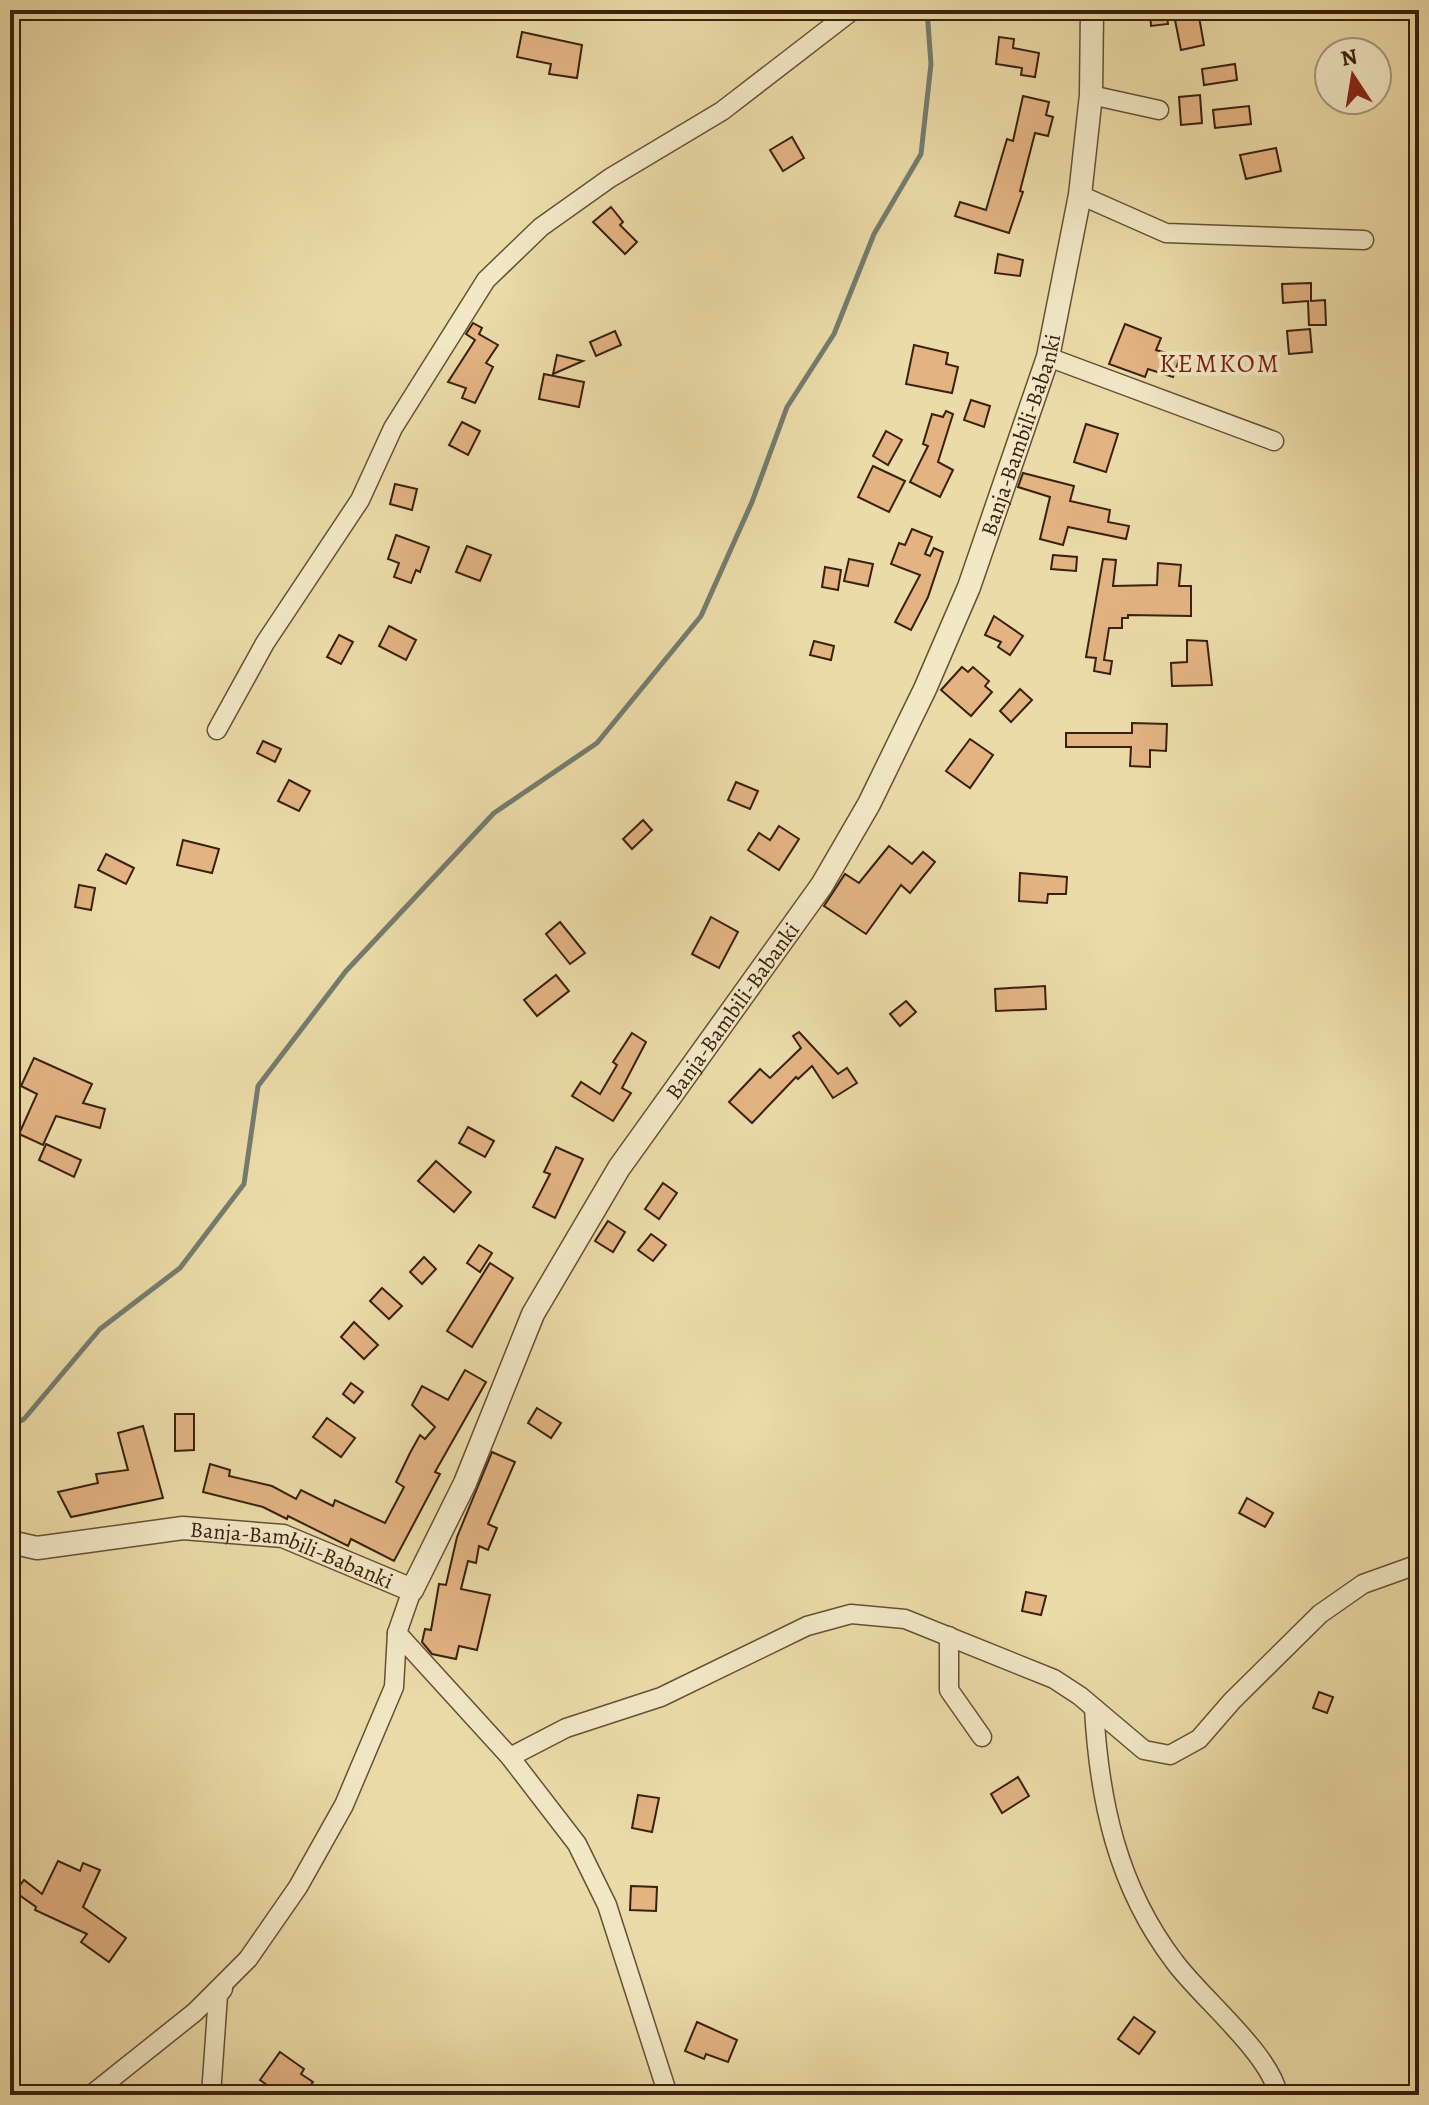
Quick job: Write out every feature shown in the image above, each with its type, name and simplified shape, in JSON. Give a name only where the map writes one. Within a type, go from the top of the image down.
[{"type":"street","points":[[217,730],[265,643],[360,500],[393,428],[486,280],[541,227],[610,178],[722,111],[853,10]]},
{"type":"street","name":"Banja-Bambili-Babanki","points":[[10,1542],[37,1548],[183,1528],[283,1536],[412,1590],[465,1483],[533,1314],[619,1168],[822,885],[869,804],[925,689],[969,587],[1048,357],[1080,195],[1091,95],[1092,10]]},
{"type":"street","points":[[1091,95],[1159,110]]},
{"type":"street","points":[[1080,195],[1166,233],[1364,240]]},
{"type":"street","points":[[1048,357],[1274,441]]},
{"type":"street","points":[[510,1757],[566,1728],[661,1697],[807,1626],[851,1614],[905,1619],[1054,1679],[1144,1750],[1170,1755],[1199,1739],[1232,1701],[1320,1614],[1363,1584],[1419,1564]]},
{"type":"street","points":[[211,2095],[218,1995],[248,1959],[298,1887],[344,1805],[394,1687],[397,1633],[412,1590]]},
{"type":"street","points":[[397,1633],[510,1757],[583,1856],[607,1905],[669,2095]]},
{"type":"street","points":[[949,1636],[949,1690],[982,1737]]},
{"type":"street","points":[[1094,1708],[1097,1772],[1116,1856],[1147,1924],[1175,1964],[1259,2058],[1276,2081],[1278,2095]]},
{"type":"street","points":[[91,2095],[195,2012],[248,1959]]},
{"type":"building","points":[[1150,10],[1166,10],[1168,24],[1151,26]]},
{"type":"building","points":[[1198,11],[1204,45],[1181,50],[1174,15]]},
{"type":"building","points":[[522,32],[582,45],[577,78],[549,74],[551,64],[517,57]]},
{"type":"building","points":[[999,37],[1014,39],[1013,48],[1039,53],[1035,77],[1021,75],[1022,68],[996,64]]},
{"type":"building","points":[[1235,64],[1237,80],[1204,85],[1202,69]]},
{"type":"building","points":[[1200,95],[1202,123],[1181,125],[1179,97]]},
{"type":"building","points":[[1023,96],[1049,102],[1046,115],[1053,117],[1048,136],[1035,133],[1020,191],[1023,192],[1009,233],[955,216],[960,202],[986,210],[1007,139],[1013,141]]},
{"type":"building","points":[[1249,106],[1251,124],[1215,128],[1213,110]]},
{"type":"building","points":[[792,137],[804,158],[783,171],[770,150]]},
{"type":"building","points":[[1276,148],[1281,171],[1246,179],[1240,155]]},
{"type":"building","points":[[611,207],[623,222],[620,225],[637,242],[625,254],[593,222]]},
{"type":"building","points":[[998,254],[1023,260],[1020,276],[995,273]]},
{"type":"building","points":[[1311,283],[1311,301],[1325,300],[1326,325],[1309,325],[1308,301],[1283,303],[1282,284]]},
{"type":"building","points":[[473,323],[482,328],[479,334],[498,345],[486,363],[493,367],[475,403],[462,398],[466,388],[448,382],[475,340],[466,334]]},
{"type":"building","points":[[1125,324],[1161,338],[1156,350],[1180,357],[1173,377],[1148,369],[1145,377],[1109,364]]},
{"type":"building","points":[[1310,329],[1312,352],[1289,354],[1287,331]]},
{"type":"building","points":[[615,331],[621,345],[596,356],[590,342]]},
{"type":"building","points":[[914,345],[948,353],[946,364],[958,367],[952,393],[906,384]]},
{"type":"building","points":[[557,355],[583,361],[553,374]]},
{"type":"building","points":[[544,374],[584,382],[579,407],[539,399]]},
{"type":"building","points":[[971,400],[990,406],[984,427],[964,420]]},
{"type":"building","points":[[946,411],[953,414],[938,462],[953,470],[940,497],[910,482],[928,446],[923,444],[932,414],[943,417]]},
{"type":"building","points":[[462,422],[480,431],[468,455],[449,445]]},
{"type":"building","points":[[1086,424],[1118,434],[1106,472],[1074,462]]},
{"type":"building","points":[[886,431],[902,440],[888,465],[873,456]]},
{"type":"building","points":[[873,466],[905,481],[889,512],[858,497]]},
{"type":"building","points":[[1023,473],[1074,486],[1070,501],[1110,510],[1108,522],[1129,526],[1126,539],[1068,527],[1063,545],[1040,539],[1050,497],[1018,487]]},
{"type":"building","points":[[395,484],[417,489],[412,510],[390,504]]},
{"type":"building","points":[[912,529],[932,537],[925,554],[930,556],[934,548],[943,552],[928,597],[911,630],[895,622],[920,575],[891,564],[899,543],[905,545]]},
{"type":"building","points":[[396,535],[429,547],[420,572],[416,570],[411,583],[394,577],[399,563],[388,559]]},
{"type":"building","points":[[467,546],[491,555],[480,581],[456,572]]},
{"type":"building","points":[[1053,555],[1077,557],[1076,571],[1051,569]]},
{"type":"building","points":[[849,559],[873,564],[868,586],[844,581]]},
{"type":"building","points":[[1103,559],[1116,560],[1113,586],[1157,585],[1158,563],[1181,565],[1179,586],[1191,586],[1191,616],[1128,615],[1128,618],[1122,618],[1122,628],[1109,628],[1104,660],[1112,661],[1110,674],[1094,671],[1096,658],[1086,657]]},
{"type":"building","points":[[825,567],[841,570],[838,590],[822,587]]},
{"type":"building","points":[[994,616],[1023,636],[1010,655],[998,647],[1001,642],[985,635]]},
{"type":"building","points":[[389,626],[416,640],[406,660],[379,646]]},
{"type":"building","points":[[339,635],[353,642],[341,664],[327,657]]},
{"type":"building","points":[[1187,640],[1207,641],[1212,685],[1172,686],[1171,663],[1187,662]]},
{"type":"building","points":[[814,641],[834,646],[831,660],[810,655]]},
{"type":"building","points":[[962,667],[968,672],[973,667],[989,681],[985,686],[992,692],[971,716],[941,690]]},
{"type":"building","points":[[1020,689],[1032,700],[1011,722],[1000,711]]},
{"type":"building","points":[[1132,723],[1167,724],[1166,751],[1150,750],[1150,767],[1130,766],[1131,747],[1066,747],[1066,733],[1132,733]]},
{"type":"building","points":[[970,739],[993,755],[970,788],[946,771]]},
{"type":"building","points":[[263,741],[281,749],[275,762],[257,753]]},
{"type":"building","points":[[289,780],[310,791],[299,811],[278,801]]},
{"type":"building","points":[[736,782],[758,791],[750,809],[728,800]]},
{"type":"building","points":[[643,820],[652,830],[632,849],[623,839]]},
{"type":"building","points":[[779,826],[799,839],[779,870],[748,850],[759,833],[770,840]]},
{"type":"building","points":[[183,840],[219,849],[212,873],[177,865]]},
{"type":"building","points":[[889,846],[912,864],[923,852],[935,862],[910,893],[901,885],[866,934],[824,906],[845,874],[859,883]]},
{"type":"building","points":[[106,854],[134,868],[126,884],[98,870]]},
{"type":"building","points":[[1020,873],[1067,877],[1066,894],[1048,894],[1047,903],[1019,901]]},
{"type":"building","points":[[79,885],[95,888],[91,910],[75,907]]},
{"type":"building","points":[[711,917],[738,932],[719,968],[692,954]]},
{"type":"building","points":[[560,922],[585,953],[570,964],[546,934]]},
{"type":"building","points":[[556,975],[569,991],[537,1016],[524,1000]]},
{"type":"building","points":[[1045,986],[1046,1009],[996,1011],[995,989]]},
{"type":"building","points":[[906,1001],[916,1012],[900,1026],[890,1014]]},
{"type":"building","points":[[799,1032],[838,1074],[847,1068],[857,1083],[833,1098],[812,1066],[798,1079],[796,1077],[752,1123],[729,1102],[760,1069],[770,1078],[801,1048],[793,1036]]},
{"type":"building","points":[[632,1033],[646,1042],[622,1088],[631,1093],[613,1121],[572,1096],[581,1082],[600,1094],[617,1065],[613,1062]]},
{"type":"building","points":[[34,1058],[92,1084],[83,1103],[105,1109],[100,1128],[56,1116],[43,1145],[19,1134],[37,1094],[21,1086]]},
{"type":"building","points":[[468,1127],[494,1141],[485,1157],[459,1143]]},
{"type":"building","points":[[46,1144],[81,1160],[74,1177],[39,1160]]},
{"type":"building","points":[[556,1147],[583,1159],[555,1218],[533,1207],[550,1174],[544,1172]]},
{"type":"building","points":[[436,1161],[471,1192],[454,1212],[418,1181]]},
{"type":"building","points":[[663,1183],[677,1193],[659,1219],[645,1209]]},
{"type":"building","points":[[608,1221],[625,1232],[613,1252],[595,1241]]},
{"type":"building","points":[[651,1234],[666,1245],[653,1261],[638,1250]]},
{"type":"building","points":[[479,1245],[492,1253],[480,1272],[467,1263]]},
{"type":"building","points":[[424,1257],[436,1269],[422,1284],[410,1272]]},
{"type":"building","points":[[490,1263],[513,1278],[472,1347],[447,1331]]},
{"type":"building","points":[[382,1288],[402,1306],[389,1319],[370,1301]]},
{"type":"building","points":[[354,1322],[378,1345],[364,1359],[341,1337]]},
{"type":"building","points":[[465,1370],[486,1382],[435,1472],[440,1474],[394,1561],[351,1539],[348,1546],[288,1516],[287,1519],[263,1507],[203,1492],[210,1464],[230,1470],[229,1476],[272,1486],[296,1499],[301,1490],[333,1506],[335,1500],[385,1523],[404,1487],[396,1482],[410,1453],[420,1435],[425,1439],[435,1427],[412,1405],[422,1386],[448,1400]]},
{"type":"building","points":[[351,1383],[363,1392],[354,1403],[343,1394]]},
{"type":"building","points":[[537,1408],[561,1423],[551,1438],[528,1423]]},
{"type":"building","points":[[175,1414],[194,1414],[194,1450],[175,1451]]},
{"type":"building","points":[[327,1418],[355,1438],[341,1457],[313,1437]]},
{"type":"building","points":[[143,1426],[163,1498],[71,1517],[58,1492],[98,1483],[96,1474],[128,1470],[118,1433]]},
{"type":"building","points":[[492,1452],[515,1462],[488,1524],[497,1528],[488,1550],[479,1546],[476,1563],[468,1561],[461,1589],[490,1595],[477,1650],[459,1646],[456,1659],[432,1654],[422,1642],[425,1629],[431,1630],[439,1584],[446,1585],[457,1537]]},
{"type":"building","points":[[1247,1498],[1273,1513],[1265,1527],[1239,1513]]},
{"type":"building","points":[[1026,1592],[1046,1596],[1041,1615],[1022,1611]]},
{"type":"building","points":[[1319,1692],[1333,1697],[1327,1713],[1313,1708]]},
{"type":"building","points":[[1018,1777],[1029,1796],[1002,1813],[991,1794]]},
{"type":"building","points":[[638,1795],[659,1798],[652,1832],[632,1828]]},
{"type":"building","points":[[58,1861],[80,1871],[83,1863],[100,1870],[83,1907],[126,1938],[109,1962],[81,1942],[87,1934],[35,1910],[36,1907],[15,1892],[24,1880],[42,1894]]},
{"type":"building","points":[[631,1886],[657,1887],[656,1911],[630,1910]]},
{"type":"building","points":[[1134,2017],[1155,2032],[1139,2054],[1118,2039]]},
{"type":"building","points":[[697,2022],[737,2040],[728,2062],[706,2054],[704,2059],[685,2051]]},
{"type":"building","points":[[280,2052],[304,2069],[301,2074],[313,2082],[303,2095],[290,2088],[281,2095],[260,2080]]},
{"type":"waterway","points":[[10,1426],[24,1419],[100,1329],[180,1268],[244,1184],[258,1086],[346,971],[494,813],[597,743],[701,616],[752,502],[787,407],[834,334],[874,234],[921,154],[931,64],[927,10]]},
{"type":"district","name":"KEMKOM","points":[[1220,363]]}]
